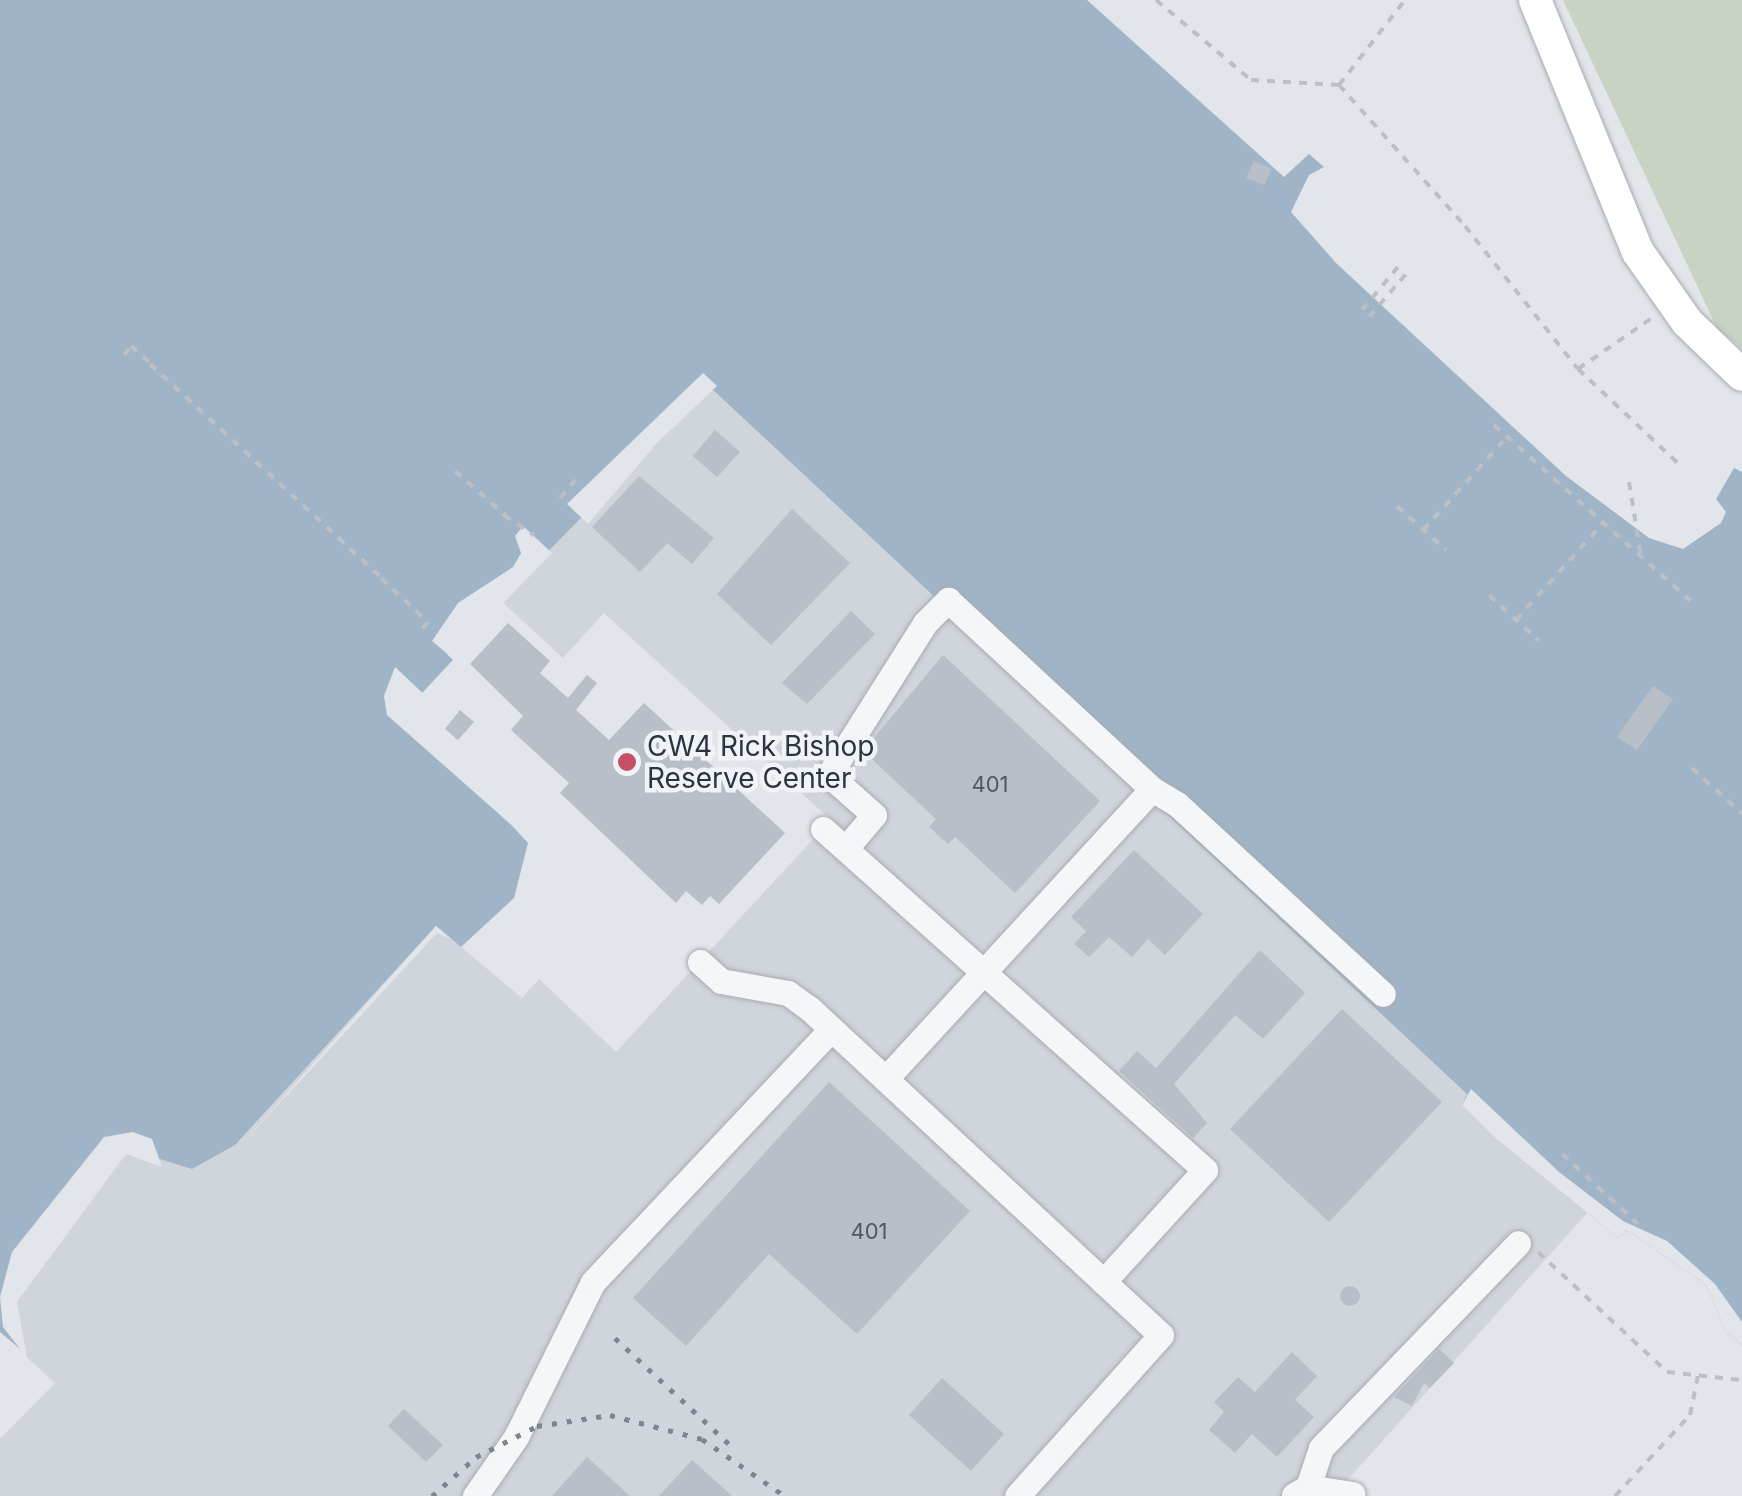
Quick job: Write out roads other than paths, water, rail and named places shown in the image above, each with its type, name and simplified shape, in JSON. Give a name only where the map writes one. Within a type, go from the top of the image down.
[{"type":"main road","points":[[1535,0],[1616,210],[1672,304],[1742,375]]},
{"type":"lane","points":[[846,848],[874,816],[828,774],[926,622],[948,600],[1152,789],[1383,994]]},
{"type":"lane","points":[[884,1079],[1152,789]]},
{"type":"lane","points":[[823,829],[1205,1170],[1104,1282]]},
{"type":"lane","points":[[700,962],[721,981],[788,994],[1161,1336],[1018,1496]]},
{"type":"lane","points":[[475,1496],[516,1437],[593,1282],[829,1032]]},
{"type":"lane","points":[[1352,1494],[1300,1491],[1321,1448],[1518,1243]]},
{"type":"water","points":[[0,0],[1087,0],[1284,177],[1309,154],[1324,167],[1312,178],[1316,209],[1582,456],[1671,520],[1705,518],[1734,468],[1742,472],[1742,1345],[1726,1332],[1706,1285],[1627,1230],[1618,1238],[1495,1138],[1462,1105],[1467,1094],[710,387],[447,654],[453,660],[422,693],[429,710],[414,719],[528,843],[514,898],[461,947],[436,926],[235,1145],[192,1169],[124,1148],[12,1301],[27,1357],[51,1380],[0,1434]]},
{"type":"railway","points":[[615,1338],[730,1445]]},
{"type":"railway","points":[[432,1496],[476,1457],[537,1426],[610,1415],[702,1439],[785,1496]]},
{"type":"place","name":"CW4 Rick Bishop Reserve Center","points":[[627,762]]}]
